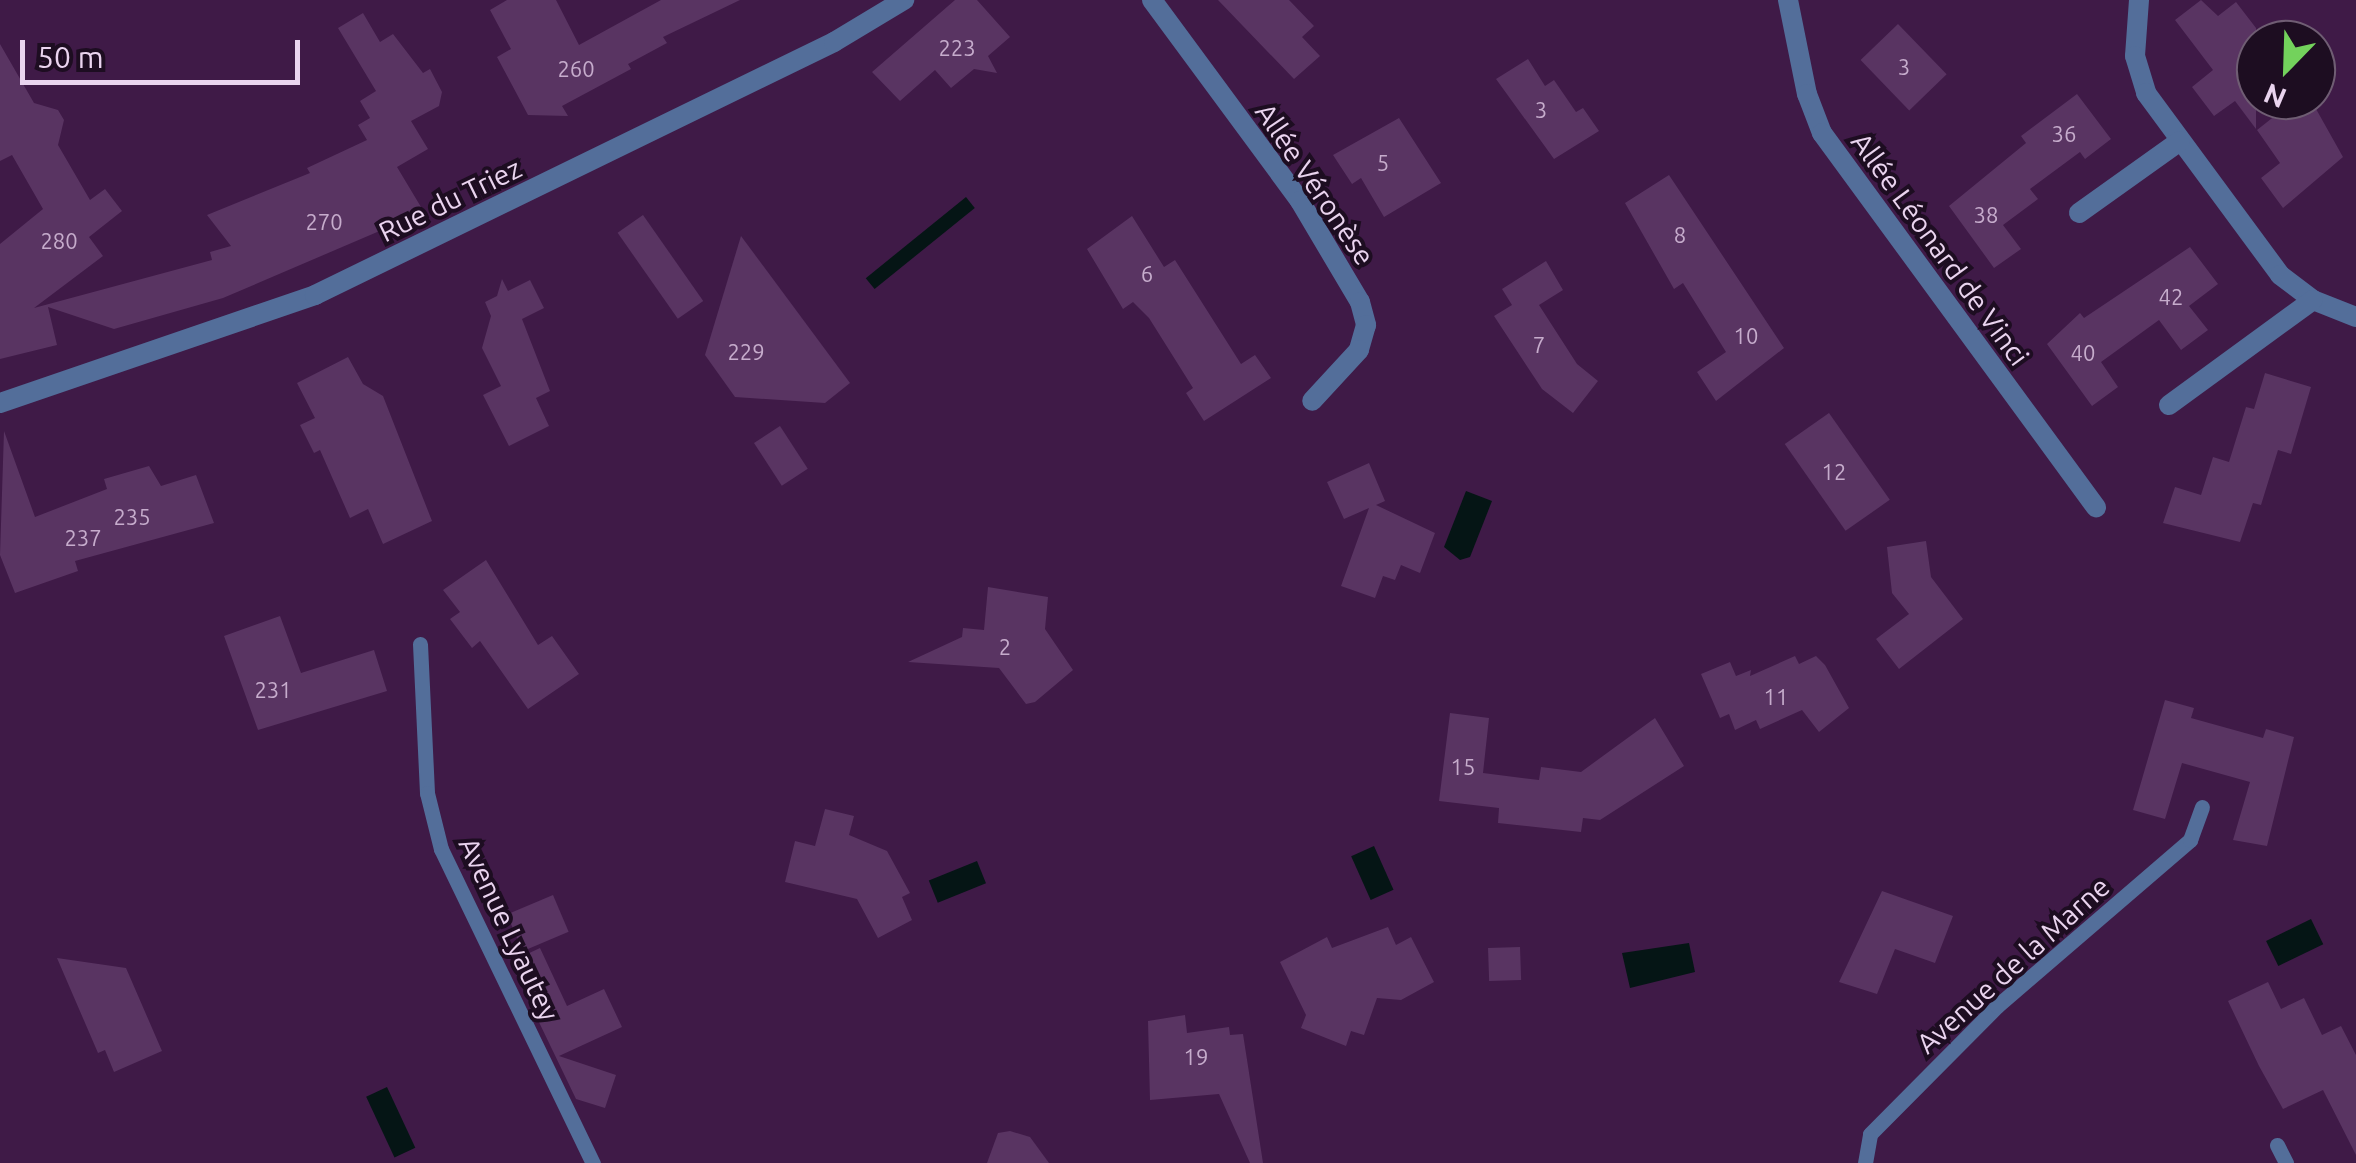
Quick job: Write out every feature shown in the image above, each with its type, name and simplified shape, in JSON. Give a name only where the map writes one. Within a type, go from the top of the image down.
[{"type":"street","name":"Rue du Triez","points":[[0,403],[328,290],[834,42],[904,0]]},
{"type":"street","name":"Allée Véronèse","points":[[1152,0],[1300,201],[1360,302],[1366,325],[1359,350],[1312,401]]},
{"type":"street","name":"Allée Léonard de Vinci","points":[[1788,0],[1807,94],[1822,133],[2096,507]]},
{"type":"street","points":[[2139,0],[2134,36],[2139,78],[2180,141],[2274,267],[2313,300],[2356,318]]},
{"type":"street","points":[[2079,213],[2180,141]]},
{"type":"street","points":[[2169,405],[2313,300]]},
{"type":"lane","name":"Avenue Lyautey","points":[[420,644],[427,793],[441,850],[593,1163]]},
{"type":"lane","name":"Avenue de la Marne","points":[[1864,1163],[1870,1134],[1997,1006],[2190,840],[2202,808]]},
{"type":"lane","points":[[2277,1145],[2286,1163]]},
{"type":"shaded area","points":[[966,197],[975,208],[875,289],[866,278]]},
{"type":"shaded area","points":[[1466,491],[1492,501],[1470,557],[1460,560],[1444,547]]},
{"type":"shaded area","points":[[1374,846],[1394,890],[1371,900],[1351,856]]},
{"type":"shaded area","points":[[977,861],[986,883],[938,903],[929,880]]},
{"type":"shaded area","points":[[2311,919],[2323,944],[2278,966],[2266,941]]},
{"type":"shaded area","points":[[1689,943],[1695,972],[1630,988],[1622,953]]},
{"type":"shaded area","points":[[387,1087],[415,1148],[394,1157],[366,1097]]},
{"type":"building","points":[[507,0],[556,0],[579,45],[661,0],[740,0],[663,37],[667,43],[628,64],[631,69],[562,106],[568,116],[528,115],[497,57],[511,49],[490,10]]},
{"type":"building","points":[[955,0],[977,0],[1010,37],[988,56],[997,73],[974,69],[951,88],[935,70],[900,101],[872,72]]},
{"type":"building","points":[[1218,0],[1289,0],[1314,26],[1302,37],[1320,56],[1294,79]]},
{"type":"building","points":[[2201,0],[2218,16],[2236,2],[2250,20],[2236,20],[2236,102],[2214,116],[2192,87],[2213,70],[2175,20]]},
{"type":"building","points":[[363,13],[380,42],[393,34],[423,73],[430,69],[442,92],[439,106],[411,121],[428,149],[397,167],[424,212],[223,298],[114,329],[48,307],[57,345],[0,359],[0,244],[43,209],[12,155],[0,161],[0,44],[34,103],[58,110],[64,120],[58,145],[90,200],[105,189],[122,211],[89,237],[103,256],[34,308],[212,260],[210,252],[231,246],[207,215],[310,173],[307,168],[367,140],[358,125],[370,118],[360,101],[376,91],[338,28]]},
{"type":"building","points":[[1898,24],[1947,74],[1909,110],[1861,60]]},
{"type":"building","points":[[1528,59],[1545,86],[1554,80],[1576,112],[1583,108],[1599,131],[1554,159],[1496,79]]},
{"type":"building","points":[[2077,94],[2111,139],[2085,159],[2080,152],[2030,189],[2038,199],[2003,225],[2021,249],[1994,268],[1949,206],[2026,143],[2021,136]]},
{"type":"building","points":[[1399,118],[1441,183],[1384,217],[1361,178],[1352,184],[1333,155]]},
{"type":"building","points":[[2270,120],[2322,120],[2343,157],[2283,208],[2261,178],[2280,163],[2257,130]]},
{"type":"building","points":[[1669,175],[1784,348],[1716,401],[1697,372],[1726,352],[1683,283],[1674,289],[1625,203]]},
{"type":"building","points":[[643,215],[703,301],[678,319],[618,233]]},
{"type":"building","points":[[1132,216],[1164,267],[1175,260],[1241,364],[1255,355],[1271,378],[1204,421],[1186,393],[1193,388],[1149,318],[1133,302],[1123,309],[1087,249]]},
{"type":"building","points":[[741,236],[850,383],[825,403],[735,397],[705,355]]},
{"type":"building","points":[[2190,247],[2218,284],[2189,306],[2208,330],[2181,350],[2159,320],[2101,362],[2118,387],[2092,406],[2047,344],[2080,313],[2084,318]]},
{"type":"building","points":[[1546,261],[1563,290],[1539,305],[1577,364],[1598,381],[1573,413],[1542,389],[1494,316],[1512,305],[1502,289]]},
{"type":"building","points":[[502,279],[508,291],[530,280],[544,308],[522,319],[550,391],[536,398],[549,426],[509,446],[483,395],[501,386],[482,348],[491,316],[485,302],[497,296]]},
{"type":"building","points":[[348,357],[363,384],[383,396],[432,521],[383,544],[368,509],[350,518],[320,450],[314,453],[300,425],[315,418],[297,383]]},
{"type":"building","points":[[2265,373],[2311,387],[2291,454],[2278,450],[2261,505],[2253,503],[2240,542],[2163,523],[2175,487],[2201,495],[2213,457],[2229,462],[2246,407],[2254,409]]},
{"type":"building","points":[[1829,413],[1890,500],[1846,531],[1785,444]]},
{"type":"building","points":[[780,426],[808,469],[782,486],[754,443]]},
{"type":"building","points":[[4,431],[35,517],[107,489],[104,479],[149,466],[161,486],[196,475],[214,523],[75,561],[78,571],[15,593],[0,555]]},
{"type":"building","points":[[1369,463],[1385,501],[1376,505],[1435,533],[1420,573],[1401,565],[1395,580],[1383,576],[1375,598],[1341,586],[1369,508],[1344,519],[1327,482]]},
{"type":"building","points":[[1926,541],[1931,577],[1963,619],[1899,669],[1876,639],[1909,614],[1892,593],[1887,547]]},
{"type":"building","points":[[486,560],[538,645],[552,636],[579,674],[528,709],[480,641],[472,648],[450,619],[460,612],[443,590]]},
{"type":"building","points":[[988,587],[1048,597],[1045,629],[1073,670],[1035,702],[1026,704],[999,668],[908,662],[962,637],[963,628],[984,630]]},
{"type":"building","points":[[280,616],[301,673],[374,650],[387,691],[258,730],[224,636]]},
{"type":"building","points":[[1795,656],[1799,664],[1816,656],[1849,708],[1819,732],[1802,710],[1760,729],[1756,720],[1735,730],[1729,714],[1720,718],[1701,674],[1730,662],[1736,676],[1751,670],[1750,676]]},
{"type":"building","points":[[2165,700],[2194,708],[2191,718],[2263,738],[2266,729],[2294,737],[2267,846],[2233,840],[2250,782],[2182,763],[2165,819],[2133,810]]},
{"type":"building","points":[[1450,713],[1489,718],[1483,773],[1539,780],[1541,767],[1581,772],[1655,718],[1684,766],[1600,820],[1583,818],[1581,832],[1498,823],[1499,808],[1439,801]]},
{"type":"building","points":[[825,809],[854,816],[849,835],[887,851],[910,893],[902,897],[912,920],[878,938],[857,899],[785,882],[795,841],[815,846]]},
{"type":"building","points":[[1882,891],[1953,916],[1935,963],[1895,949],[1877,994],[1839,982]]},
{"type":"building","points":[[553,895],[569,932],[523,951],[507,915]]},
{"type":"building","points":[[1388,927],[1396,945],[1411,937],[1434,982],[1401,1000],[1377,998],[1364,1035],[1351,1031],[1346,1046],[1301,1028],[1306,1015],[1280,962],[1327,937],[1332,948]]},
{"type":"building","points":[[1520,947],[1521,980],[1489,981],[1488,948]]},
{"type":"building","points":[[540,948],[567,1006],[604,989],[622,1027],[559,1056],[616,1075],[605,1108],[576,1099],[510,962]]},
{"type":"building","points":[[57,958],[126,968],[162,1051],[114,1072],[105,1050],[98,1053]]},
{"type":"building","points":[[2268,982],[2281,1009],[2304,998],[2322,1035],[2341,1026],[2356,1055],[2356,1155],[2323,1090],[2283,1109],[2259,1066],[2228,1001]]},
{"type":"building","points":[[1185,1015],[1187,1033],[1229,1027],[1230,1035],[1243,1034],[1263,1163],[1250,1163],[1219,1094],[1150,1100],[1148,1021]]},
{"type":"building","points":[[1010,1131],[1030,1137],[1049,1163],[987,1163],[998,1133]]}]
